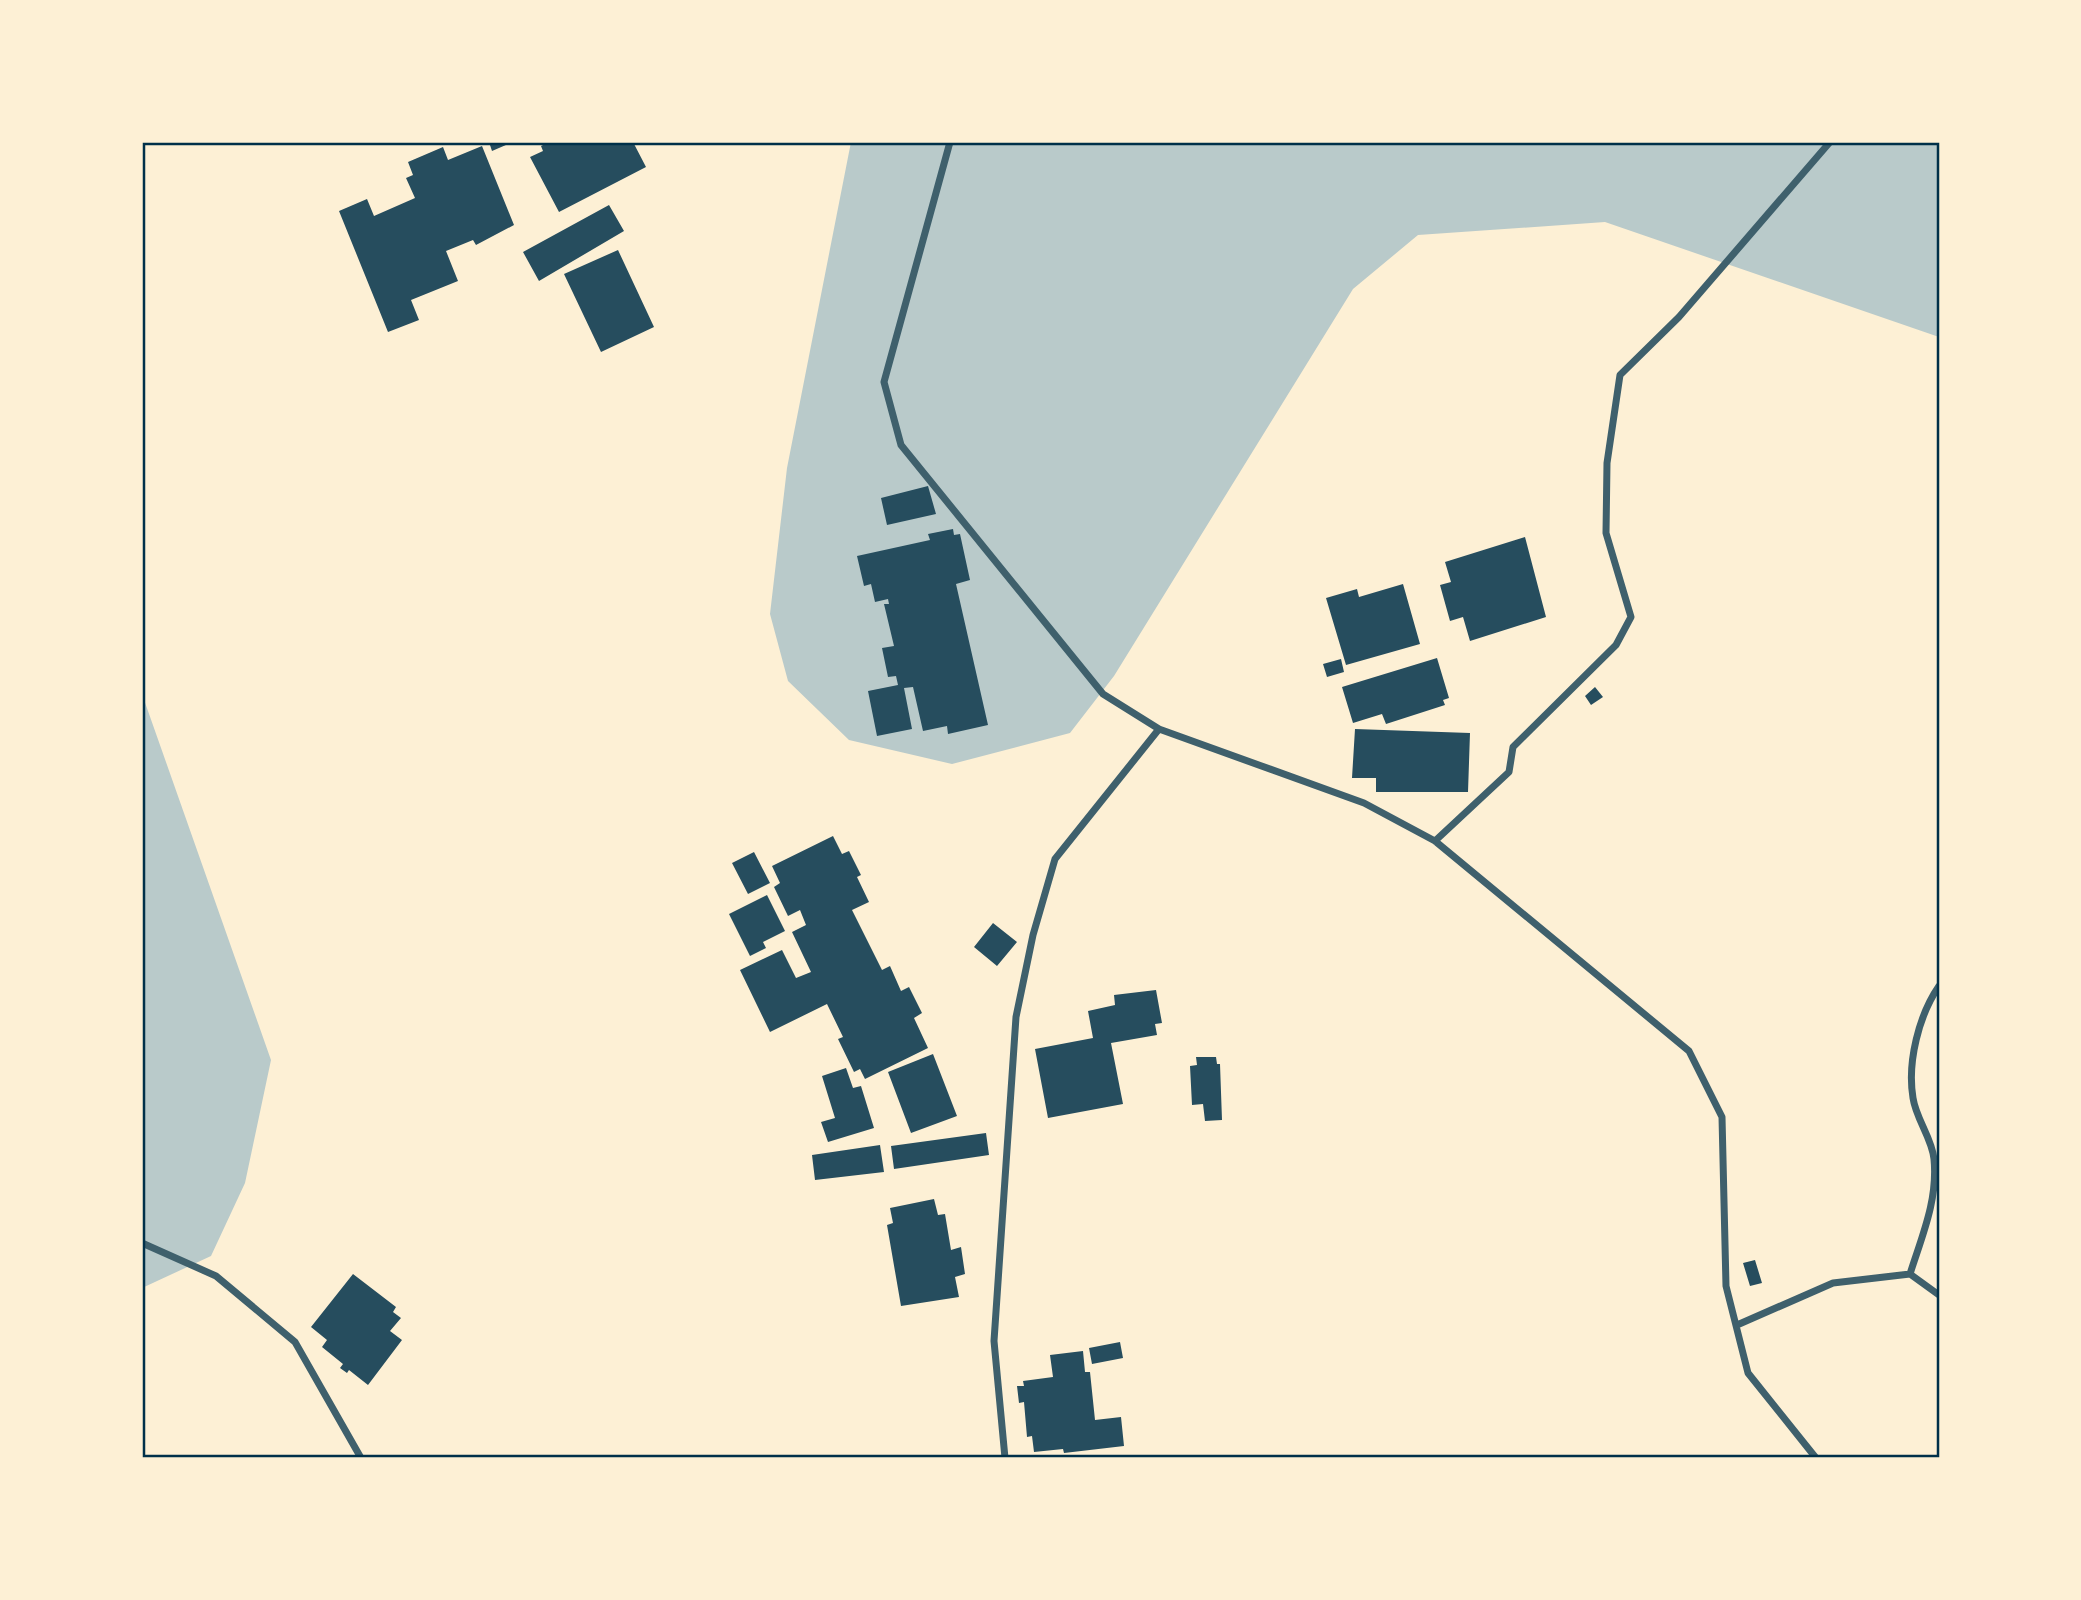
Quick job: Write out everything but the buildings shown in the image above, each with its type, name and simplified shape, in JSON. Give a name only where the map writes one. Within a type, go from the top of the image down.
[{"type":"street","points":[[950,142],[884,383],[901,445],[1103,694],[1159,729],[1364,803],[1435,841],[1689,1051],[1722,1117],[1726,1286],[1748,1373],[1816,1458]]},
{"type":"street","points":[[1435,841],[1509,772],[1513,747],[1616,645],[1631,617],[1606,533],[1607,463],[1620,375],[1679,317],[1830,142]]},
{"type":"street","points":[[1005,1458],[994,1341],[1016,1017],[1033,935],[1055,859],[1159,729]]},
{"type":"street","points":[[1910,1274],[1935,1195],[1934,1156],[1913,1098],[1914,1053],[1926,1005],[1939,986]]},
{"type":"street","points":[[142,1243],[216,1276],[295,1342],[361,1458]]},
{"type":"street","points":[[1737,1325],[1833,1283],[1910,1274],[1939,1295]]},
{"type":"shaded area","points":[[851,142],[1939,142],[1939,337],[1605,222],[1418,235],[1353,289],[1114,676],[1070,733],[952,764],[849,740],[788,681],[770,614],[787,468]]},
{"type":"shaded area","points":[[142,694],[271,1060],[245,1183],[211,1256],[142,1288]]}]
